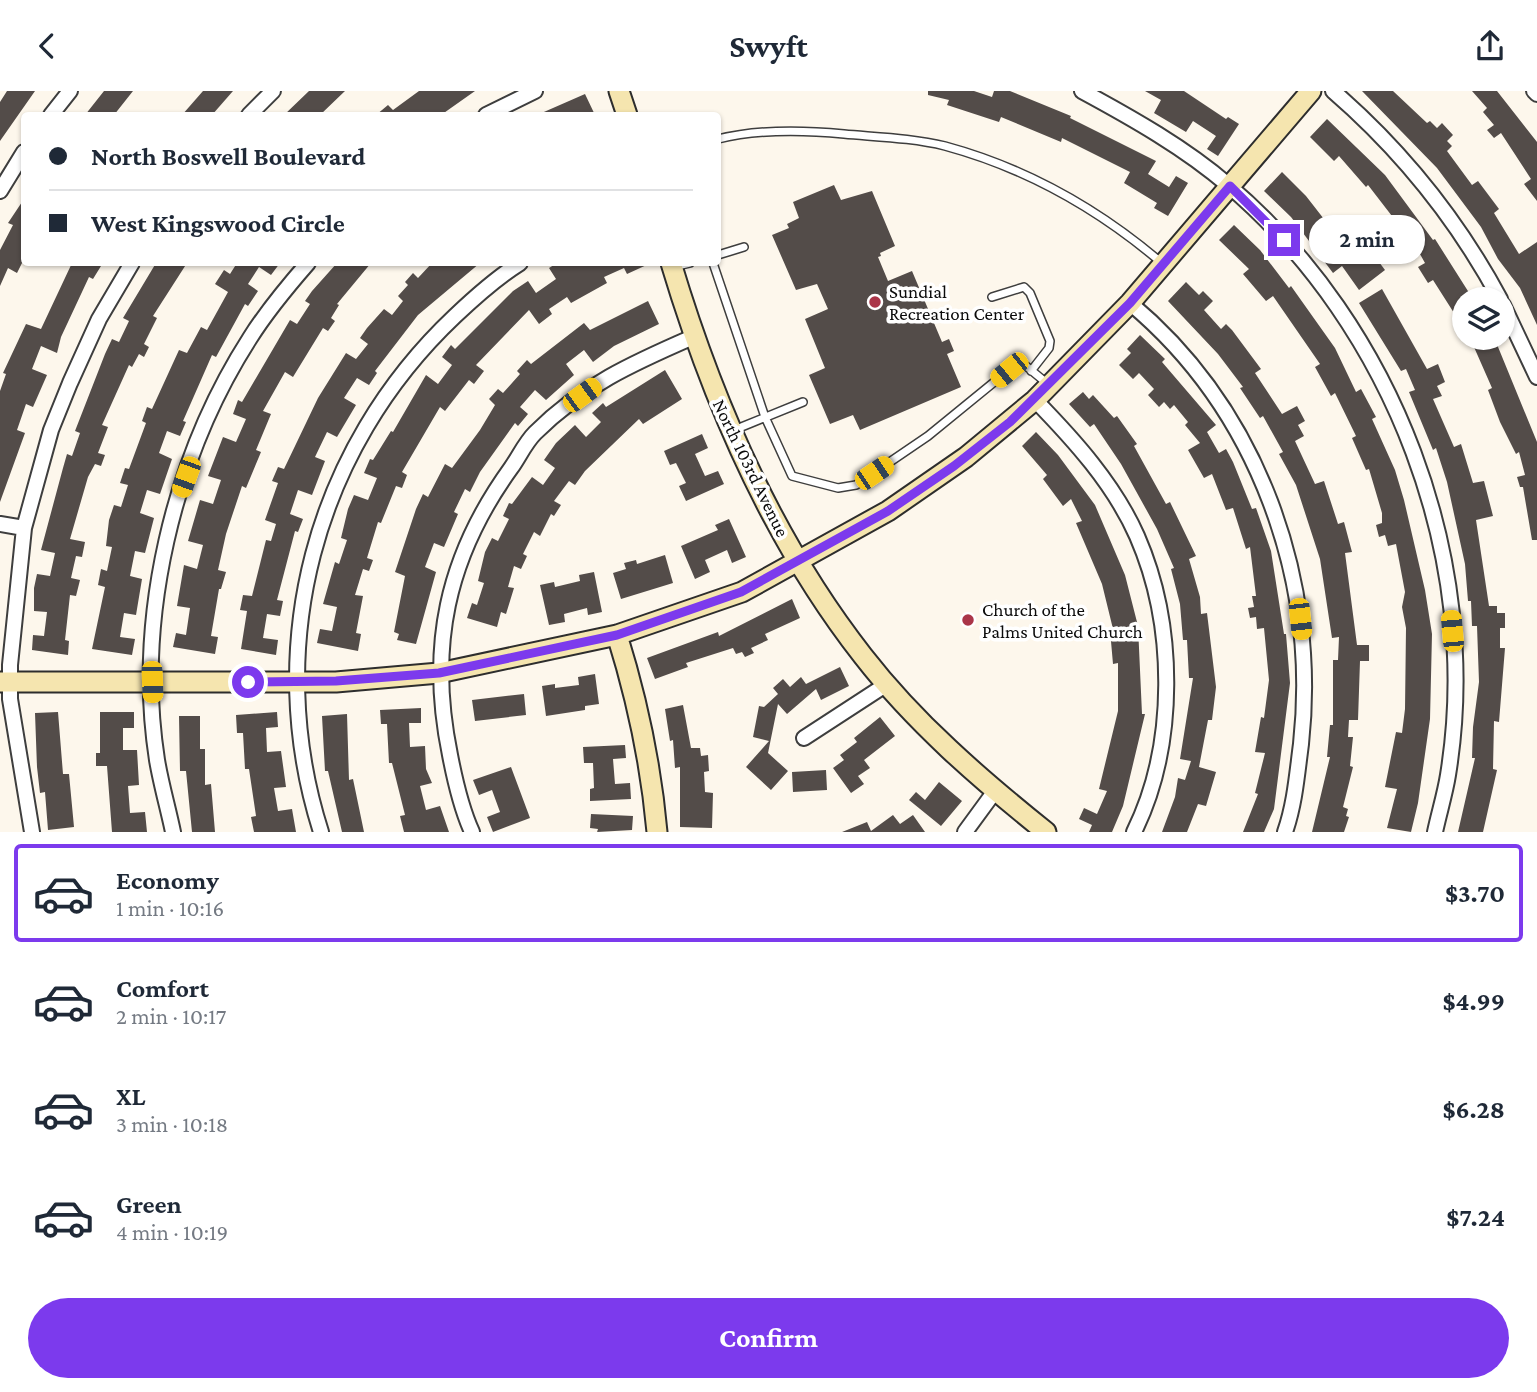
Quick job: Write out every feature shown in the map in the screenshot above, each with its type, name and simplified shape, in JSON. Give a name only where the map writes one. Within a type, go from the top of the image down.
[{"type":"street","points":[[53,112],[70,91]]},
{"type":"street","points":[[492,112],[535,91]]},
{"type":"street","points":[[619,91],[626,112]]},
{"type":"street","points":[[1082,91],[1191,156],[1230,186],[1284,240],[1315,276],[1357,335],[1400,417],[1426,487],[1449,587],[1455,675],[1448,775],[1435,832]]},
{"type":"street","points":[[5,682],[296,682],[439,673],[617,635],[741,592],[916,492],[966,457],[1042,393],[1130,303],[1311,91]]},
{"type":"street","points":[[1333,91],[1370,123],[1425,184],[1492,287]]},
{"type":"street","points":[[250,112],[266,93]]},
{"type":"street","points":[[0,191],[21,157]]},
{"type":"street","points":[[32,832],[5,682],[24,528],[51,430],[70,383],[99,319],[130,266]]},
{"type":"street","points":[[173,832],[157,760],[152,682],[159,586],[178,498],[209,413],[249,338],[306,266]]},
{"type":"street","points":[[321,832],[304,757],[296,682],[306,586],[319,528],[346,464],[379,404],[425,345],[479,293],[516,266]]},
{"type":"street","name":"North 103rd Avenue","points":[[678,266],[693,337],[730,432],[799,561],[862,656],[887,684],[956,756],[1046,832]]},
{"type":"street","points":[[1130,303],[1153,321],[1209,386],[1250,452],[1271,499],[1289,556],[1298,598],[1305,661],[1304,714],[1294,806],[1285,832]]},
{"type":"street","points":[[1515,330],[1537,377]]},
{"type":"street","points":[[472,832],[454,774],[444,725],[439,673],[443,622],[455,574],[489,498],[533,435],[617,369],[693,337]]},
{"type":"street","points":[[1042,393],[1101,474],[1137,536],[1153,588],[1164,645],[1165,714],[1157,763],[1134,832]]},
{"type":"street","points":[[0,524],[24,528]]},
{"type":"street","points":[[617,635],[635,692],[654,796],[657,832]]},
{"type":"street","points":[[804,739],[887,684]]},
{"type":"street","points":[[965,832],[995,791]]},
{"type":"lane","points":[[721,139],[801,130],[944,146],[1025,174],[1131,236],[1163,264]]},
{"type":"lane","points":[[721,254],[744,247]]},
{"type":"lane","points":[[714,266],[765,417],[792,476],[838,488],[856,485],[928,436],[1020,361],[1031,371],[1042,393]]},
{"type":"lane","points":[[992,297],[1024,287],[1030,293],[1050,341],[1049,348],[1031,371]]},
{"type":"lane","points":[[730,432],[803,402]]},
{"type":"building","points":[[7,91],[35,91],[0,141],[0,102]]},
{"type":"building","points":[[104,91],[133,91],[116,112],[87,112]]},
{"type":"building","points":[[203,91],[233,91],[215,112],[185,112]]},
{"type":"building","points":[[309,91],[345,91],[323,112],[287,112]]},
{"type":"building","points":[[419,91],[475,91],[445,112],[380,112],[388,105],[393,110]]},
{"type":"building","points":[[928,91],[974,91],[992,97],[994,91],[1010,91],[1071,116],[1070,118],[1156,161],[1148,174],[1169,187],[1176,176],[1188,183],[1168,216],[1154,208],[1157,203],[1124,183],[1130,172],[1062,138],[1061,142],[1001,117],[999,122],[947,105],[949,100],[928,95]]},
{"type":"building","points":[[1145,91],[1184,91],[1226,119],[1228,117],[1239,124],[1218,156],[1207,149],[1216,136],[1193,121],[1186,132],[1154,113],[1161,100]]},
{"type":"building","points":[[1362,91],[1393,91],[1427,123],[1430,121],[1437,128],[1442,123],[1453,135],[1447,141],[1452,146],[1447,151],[1472,185],[1478,181],[1499,209],[1494,213],[1519,254],[1537,242],[1537,325],[1520,288],[1498,259],[1481,227],[1437,168]]},
{"type":"building","points":[[1472,91],[1497,91],[1537,142],[1537,201],[1524,184],[1531,179],[1501,133],[1494,138],[1487,130],[1494,125],[1483,112],[1487,108]]},
{"type":"building","points":[[585,94],[594,112],[544,112]]},
{"type":"building","points":[[1327,119],[1385,175],[1433,240],[1435,239],[1465,287],[1452,287],[1452,310],[1433,280],[1428,283],[1418,267],[1425,263],[1416,247],[1404,255],[1384,228],[1395,220],[1368,185],[1366,187],[1339,156],[1334,161],[1310,137]]},
{"type":"building","points":[[1282,172],[1306,196],[1359,264],[1373,254],[1385,270],[1359,290],[1342,266],[1333,273],[1291,217],[1264,191]]},
{"type":"building","name":"Sundial Recreation Center","points":[[834,185],[841,200],[872,191],[895,246],[880,253],[881,256],[878,257],[888,281],[912,271],[942,342],[949,339],[954,351],[947,354],[961,387],[860,430],[853,415],[830,424],[809,375],[825,368],[805,319],[828,309],[817,284],[796,290],[772,235],[789,228],[787,224],[799,218],[793,202]]},
{"type":"building","points":[[21,204],[21,265],[17,273],[8,268],[0,286],[0,250],[13,225],[8,223]]},
{"type":"building","points":[[1234,225],[1260,250],[1289,288],[1291,286],[1335,348],[1356,392],[1361,389],[1376,417],[1372,419],[1395,470],[1404,500],[1425,590],[1432,634],[1430,719],[1411,832],[1387,828],[1397,789],[1385,787],[1396,732],[1402,733],[1405,709],[1406,628],[1402,607],[1405,592],[1396,544],[1388,546],[1385,535],[1379,537],[1376,525],[1382,523],[1382,513],[1369,469],[1366,470],[1352,438],[1356,436],[1335,393],[1331,396],[1315,367],[1320,364],[1273,296],[1266,301],[1243,274],[1249,269],[1219,240]]},
{"type":"building","points":[[71,266],[101,266],[93,279],[89,277],[61,337],[57,353],[41,346],[32,369],[47,375],[33,407],[26,404],[17,430],[25,433],[0,502],[0,391],[6,374],[3,373],[26,324],[41,329]]},
{"type":"building","points":[[154,266],[185,266],[153,316],[157,318],[144,344],[149,347],[144,357],[139,354],[132,367],[129,365],[102,425],[108,427],[98,453],[105,455],[101,466],[95,464],[88,477],[70,539],[85,542],[82,557],[76,556],[71,578],[80,580],[76,596],[70,595],[65,640],[69,641],[68,655],[32,650],[33,635],[44,636],[47,612],[34,611],[34,588],[37,574],[50,576],[55,553],[41,550],[67,454],[72,456],[80,433],[75,431],[105,354],[112,339],[119,342],[129,321],[123,318]]},
{"type":"building","points":[[235,266],[278,266],[271,275],[259,267],[248,284],[258,291],[248,306],[245,304],[216,357],[212,355],[183,421],[186,422],[180,436],[167,431],[159,453],[172,459],[160,494],[147,490],[140,513],[154,518],[145,553],[135,551],[130,576],[142,579],[136,615],[124,613],[120,637],[135,639],[132,655],[92,649],[105,587],[98,585],[101,569],[107,571],[112,547],[106,546],[109,520],[114,505],[121,507],[128,485],[120,483],[125,468],[129,469],[146,423],[142,421],[147,407],[152,409],[179,350],[187,353],[201,327],[207,330],[228,292],[215,284],[224,270],[230,274]]},
{"type":"building","points":[[334,266],[369,266],[337,304],[339,305],[331,318],[335,321],[328,331],[323,328],[293,377],[285,372],[263,411],[271,414],[256,450],[261,452],[246,488],[242,486],[226,534],[218,570],[226,572],[219,589],[211,636],[218,637],[215,654],[173,647],[176,633],[186,635],[190,608],[177,606],[184,565],[197,569],[203,545],[188,541],[200,500],[213,504],[221,480],[208,476],[223,437],[236,442],[246,419],[233,414],[238,400],[242,402],[290,320],[297,324],[310,304],[305,301]]},
{"type":"building","points":[[429,266],[476,266],[418,315],[375,371],[377,373],[369,385],[357,378],[344,398],[356,405],[337,437],[327,432],[315,457],[325,461],[312,495],[298,490],[290,514],[303,519],[298,532],[295,531],[277,600],[283,601],[280,616],[267,614],[263,638],[278,640],[276,655],[241,649],[247,611],[240,610],[243,595],[252,596],[266,540],[271,541],[276,524],[265,520],[278,483],[272,481],[278,467],[284,469],[318,398],[346,353],[356,359],[368,344],[360,338],[367,328],[384,309],[392,315],[403,301],[398,296],[408,285],[405,282],[413,273],[418,278]]},
{"type":"building","points":[[644,266],[627,274],[624,268],[604,277],[607,283],[571,303],[567,297],[549,309],[552,314],[539,324],[529,310],[476,365],[484,371],[474,384],[469,380],[445,411],[440,407],[402,472],[407,475],[402,488],[396,486],[381,523],[378,522],[367,558],[373,560],[369,571],[363,569],[355,595],[363,596],[356,633],[361,634],[358,651],[317,643],[320,629],[332,631],[337,607],[323,604],[335,562],[339,564],[347,540],[341,538],[348,509],[354,495],[368,500],[377,478],[364,473],[370,459],[373,460],[391,431],[393,432],[426,375],[438,384],[452,365],[442,357],[451,345],[455,349],[513,291],[528,281],[536,293],[556,279],[549,268]]},
{"type":"building","points":[[1186,282],[1199,295],[1203,291],[1213,301],[1204,310],[1221,329],[1226,324],[1232,330],[1261,369],[1255,373],[1282,414],[1297,406],[1305,421],[1298,425],[1304,436],[1295,441],[1315,484],[1324,481],[1338,524],[1344,522],[1352,552],[1345,553],[1357,645],[1369,645],[1369,661],[1360,661],[1358,720],[1349,720],[1348,737],[1353,737],[1350,766],[1353,767],[1343,807],[1348,809],[1346,816],[1349,817],[1344,832],[1312,832],[1330,757],[1327,757],[1330,725],[1333,725],[1333,660],[1338,660],[1339,637],[1332,638],[1320,559],[1296,485],[1279,454],[1283,452],[1263,416],[1260,418],[1240,388],[1243,387],[1218,354],[1168,301]]},
{"type":"building","points":[[1382,289],[1427,369],[1438,364],[1445,382],[1437,386],[1442,396],[1433,399],[1454,447],[1461,444],[1473,483],[1484,481],[1493,516],[1476,520],[1489,606],[1497,606],[1497,613],[1505,613],[1505,628],[1500,628],[1500,648],[1505,648],[1499,722],[1494,721],[1493,769],[1497,770],[1483,832],[1458,832],[1475,758],[1472,758],[1479,682],[1477,626],[1472,626],[1465,564],[1447,482],[1436,448],[1433,450],[1409,392],[1415,390],[1406,369],[1401,371],[1359,303]]},
{"type":"building","points":[[648,301],[659,324],[614,346],[593,362],[584,350],[566,364],[574,375],[546,400],[535,390],[520,407],[528,414],[518,426],[515,423],[480,472],[470,492],[465,489],[454,512],[458,514],[444,547],[434,543],[425,567],[436,572],[416,644],[397,640],[399,634],[394,632],[405,576],[395,572],[416,509],[423,494],[428,497],[445,464],[452,468],[480,430],[495,405],[489,399],[498,389],[503,393],[520,374],[517,371],[527,360],[531,364],[584,323],[590,330]]},
{"type":"building","points":[[1140,335],[1165,359],[1162,362],[1216,425],[1207,432],[1219,453],[1226,449],[1233,462],[1252,509],[1256,508],[1271,551],[1286,634],[1290,683],[1274,809],[1264,832],[1243,832],[1258,794],[1255,793],[1265,753],[1255,752],[1261,717],[1264,718],[1269,680],[1264,628],[1257,629],[1256,617],[1250,618],[1248,608],[1254,607],[1252,596],[1256,596],[1250,547],[1246,549],[1233,508],[1226,510],[1212,474],[1204,478],[1188,450],[1200,443],[1185,425],[1188,422],[1174,405],[1170,409],[1164,402],[1159,407],[1148,395],[1154,389],[1139,373],[1133,379],[1119,365],[1131,353],[1127,349]]},
{"type":"building","points":[[1475,350],[1499,350],[1537,442],[1537,540],[1532,540],[1523,487],[1520,487],[1517,477],[1525,475],[1519,452],[1516,454],[1500,422],[1488,390],[1492,388]]},
{"type":"building","points":[[665,370],[682,399],[643,424],[639,419],[585,471],[575,485],[569,481],[554,501],[561,505],[554,516],[551,514],[540,536],[534,532],[523,554],[527,556],[521,569],[514,566],[508,587],[514,588],[506,614],[501,612],[497,627],[467,618],[472,603],[477,605],[484,583],[478,581],[485,552],[492,538],[498,541],[509,519],[503,516],[509,503],[512,504],[532,477],[543,485],[555,468],[544,460],[556,443],[575,425],[586,437],[601,422],[592,413],[603,403],[606,407]]},
{"type":"building","points":[[1083,392],[1089,399],[1093,395],[1114,418],[1117,416],[1137,444],[1134,446],[1166,504],[1170,502],[1196,556],[1189,559],[1200,597],[1201,614],[1207,613],[1216,687],[1212,720],[1208,720],[1199,767],[1216,772],[1206,806],[1198,804],[1187,832],[1162,832],[1175,797],[1178,778],[1185,780],[1191,761],[1180,759],[1193,678],[1189,678],[1187,640],[1183,640],[1180,604],[1171,569],[1174,568],[1157,529],[1121,464],[1094,424],[1090,427],[1069,404]]},
{"type":"building","points":[[1036,432],[1058,455],[1095,505],[1125,575],[1138,626],[1142,714],[1145,714],[1123,806],[1112,832],[1089,832],[1092,825],[1079,819],[1084,808],[1097,814],[1107,791],[1099,789],[1118,711],[1118,663],[1113,664],[1110,630],[1113,629],[1102,584],[1076,523],[1082,521],[1071,499],[1063,506],[1043,479],[1047,475],[1022,446]]},
{"type":"building","points":[[702,434],[708,448],[695,454],[705,476],[718,471],[724,484],[686,501],[679,486],[686,483],[676,463],[670,465],[664,451]]},
{"type":"building","points":[[729,519],[746,557],[732,563],[727,550],[705,560],[710,572],[695,579],[681,546],[718,530],[715,525]]},
{"type":"building","points":[[665,555],[673,583],[621,599],[613,573],[626,569],[624,563],[636,560],[637,564]]},
{"type":"building","points":[[594,572],[602,612],[588,615],[587,608],[564,614],[565,622],[549,625],[540,585],[554,582],[555,587],[580,581],[579,575]]},
{"type":"building","points":[[792,599],[800,618],[765,634],[768,640],[751,648],[754,653],[745,657],[742,652],[736,654],[733,648],[686,663],[688,667],[655,679],[647,658],[718,632],[719,636]]},
{"type":"building","points":[[840,667],[849,686],[821,700],[816,689],[787,714],[778,704],[768,753],[788,771],[771,790],[746,767],[769,741],[753,737],[759,706],[764,707],[778,694],[773,688],[783,679],[790,687],[801,677],[806,684]]},
{"type":"building","points":[[595,674],[599,704],[585,706],[585,710],[546,716],[542,686],[555,684],[555,688],[579,685],[578,677]]},
{"type":"building","points":[[524,694],[526,715],[475,721],[472,700]]},
{"type":"building","points":[[683,705],[691,748],[700,748],[701,756],[708,755],[709,771],[704,772],[705,792],[713,793],[712,828],[680,827],[680,767],[675,768],[673,740],[670,741],[665,709]]},
{"type":"building","points":[[421,708],[421,723],[409,723],[410,747],[425,746],[426,769],[432,783],[420,786],[426,810],[440,806],[449,832],[404,832],[400,816],[405,815],[392,763],[389,763],[387,724],[381,724],[380,710]]},
{"type":"building","points":[[58,712],[63,774],[69,774],[74,827],[48,830],[45,792],[40,793],[37,767],[35,713]]},
{"type":"building","points":[[100,712],[134,712],[134,728],[123,728],[123,750],[137,750],[139,785],[128,786],[130,813],[145,812],[147,832],[112,832],[107,766],[96,766],[96,753],[100,753]]},
{"type":"building","points":[[277,712],[278,727],[266,728],[267,752],[281,751],[286,787],[274,788],[278,811],[292,809],[296,832],[254,832],[251,817],[256,816],[249,769],[245,769],[243,733],[237,733],[236,715]]},
{"type":"building","points":[[347,714],[349,780],[353,779],[364,832],[342,832],[328,771],[325,771],[322,716]]},
{"type":"building","points":[[179,716],[200,716],[200,749],[205,749],[205,785],[211,784],[215,832],[192,832],[186,771],[180,771]]},
{"type":"building","points":[[880,717],[895,736],[864,760],[870,768],[858,776],[864,784],[851,793],[833,768],[844,760],[840,755],[857,742],[854,738]]},
{"type":"building","points":[[625,745],[626,758],[613,759],[615,784],[630,783],[631,799],[590,801],[590,789],[594,788],[593,763],[584,763],[583,747]]},
{"type":"building","points":[[511,767],[530,818],[493,832],[487,817],[500,812],[492,790],[479,795],[473,780]]},
{"type":"building","points":[[826,770],[827,790],[793,792],[792,772]]},
{"type":"building","points":[[939,782],[962,801],[941,826],[909,800],[916,792],[925,800]]},
{"type":"building","points":[[591,814],[633,816],[632,830],[597,832],[598,829],[590,828]]},
{"type":"building","points":[[893,815],[900,824],[913,815],[925,832],[842,832],[867,822],[871,831]]},
{"type":"place","name":"Sundial Recreation Center","points":[[875,302]]},
{"type":"place","name":"Church of the Palms United Church","points":[[968,620]]},
{"type":"route","points":[[248,682],[336,681],[439,673],[617,635],[741,592],[888,511],[954,466],[1010,422],[1130,303],[1230,186],[1284,240]]}]
